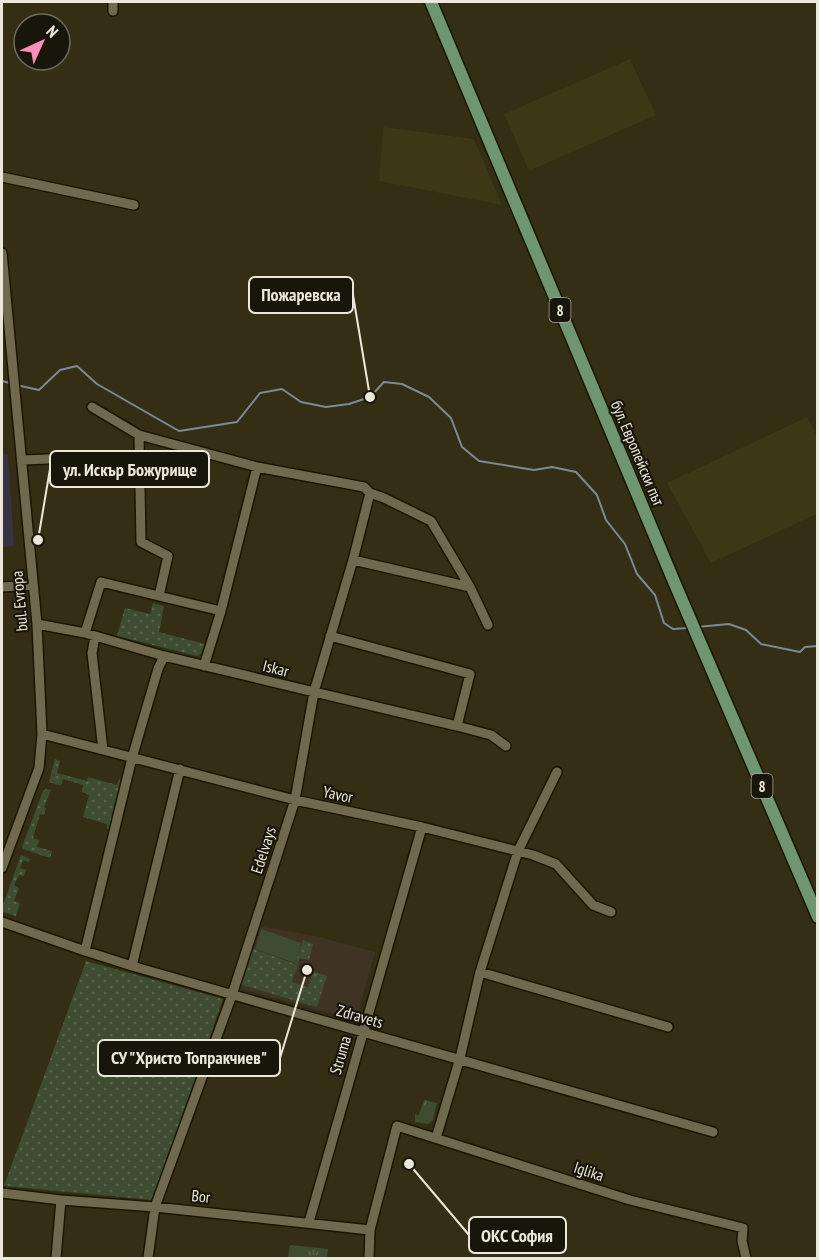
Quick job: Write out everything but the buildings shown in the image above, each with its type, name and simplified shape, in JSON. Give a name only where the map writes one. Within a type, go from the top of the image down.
[{"type":"main road","name":"бул. Европейски път","points":[[432,2],[689,618],[818,917]]},
{"type":"street","points":[[2,177],[134,205]]},
{"type":"street","name":"bul. Evropa","points":[[2,253],[37,624],[42,734],[39,768],[2,868]]},
{"type":"street","points":[[92,407],[139,435],[257,467],[364,487],[369,493],[431,521],[470,587],[488,625]]},
{"type":"street","points":[[139,435],[141,542],[168,555],[159,596]]},
{"type":"street","points":[[22,460],[75,458]]},
{"type":"street","points":[[204,666],[221,611],[257,467]]},
{"type":"street","name":"Edelvays","points":[[148,1258],[155,1207],[232,995],[295,800],[314,692],[353,560],[369,493]]},
{"type":"street","points":[[353,560],[470,587]]},
{"type":"street","points":[[103,750],[90,635],[100,582],[221,611]]},
{"type":"street","points":[[2,587],[33,585]]},
{"type":"street","name":"Iskar","points":[[37,624],[90,635],[204,666],[457,726],[491,735],[506,746]]},
{"type":"street","points":[[330,636],[470,674],[457,726]]},
{"type":"street","points":[[85,951],[132,758],[158,669],[164,656]]},
{"type":"street","name":"Yavor","points":[[42,734],[295,800],[422,827],[518,851],[556,864],[593,905],[611,912]]},
{"type":"street","points":[[132,966],[180,769]]},
{"type":"street","points":[[436,1138],[460,1058],[480,972],[518,851],[557,772]]},
{"type":"street","name":"Struma","points":[[309,1222],[422,827]]},
{"type":"street","name":"Zdravets","points":[[2,922],[132,966],[713,1132]]},
{"type":"street","points":[[480,972],[668,1028]]},
{"type":"street","name":"Iglika","points":[[370,1230],[397,1126],[630,1200],[743,1228],[742,1241],[746,1258]]},
{"type":"street","name":"Bor","points":[[2,1193],[309,1222],[370,1230]]},
{"type":"street","points":[[56,1258],[61,1200]]},
{"type":"street","points":[[369,1258],[370,1230]]},
{"type":"shaded area","points":[[630,59],[656,115],[529,171],[504,114]]},
{"type":"shaded area","points":[[383,127],[474,139],[502,205],[379,181]]},
{"type":"shaded area","points":[[807,417],[817,436],[817,514],[711,563],[667,483]]},
{"type":"shaded area","points":[[2,454],[8,454],[14,546],[2,547]]},
{"type":"shaded area","points":[[259,926],[316,936],[375,952],[356,1020],[237,988]]},
{"type":"green space","points":[[153,603],[164,606],[159,632],[205,644],[201,654],[197,656],[117,636],[125,608],[150,614]]},
{"type":"green space","points":[[55,759],[60,761],[57,773],[87,781],[88,777],[117,785],[119,779],[123,781],[109,830],[107,824],[83,817],[89,795],[82,792],[83,785],[63,779],[61,786],[49,782]]},
{"type":"green space","points":[[51,790],[44,807],[46,808],[44,815],[40,814],[33,838],[39,840],[37,847],[52,851],[50,858],[22,847],[43,791]]},
{"type":"green space","points":[[21,855],[30,859],[29,862],[23,860],[20,868],[26,870],[24,876],[19,875],[14,885],[19,888],[14,901],[20,903],[16,916],[3,912],[2,908]]},
{"type":"green space","points":[[261,929],[301,943],[295,963],[255,949]]},
{"type":"green space","points":[[303,940],[313,944],[309,960],[300,958],[292,982],[308,987],[313,971],[327,976],[317,1007],[239,984],[251,948],[295,964]]},
{"type":"green space","points":[[86,961],[223,999],[153,1200],[4,1186]]},
{"type":"green space","points":[[424,1100],[437,1103],[433,1120],[428,1124],[415,1122],[415,1114],[419,1115]]},
{"type":"green space","points":[[290,1245],[328,1249],[327,1258],[288,1258]]},
{"type":"waterway","points":[[16,385],[39,390],[60,370],[77,366],[97,384],[179,431],[237,422],[260,393],[282,389],[301,402],[326,407],[349,404],[370,397],[384,382],[402,384],[429,397],[451,418],[462,447],[479,461],[534,470],[552,467],[576,472],[597,495],[606,520],[625,544],[637,574],[655,595],[664,623],[673,629],[688,628]]},
{"type":"waterway","points":[[2,381],[10,383]]},
{"type":"waterway","points":[[697,627],[729,624],[746,630],[761,644],[800,652],[805,647],[818,646]]},
{"type":"place","name":"Пожаревска","points":[[370,397]]},
{"type":"place","name":"ул. Искър Божурище","points":[[38,540]]},
{"type":"place","name":"СУ \"Христо Топракчиев\"","points":[[307,970]]},
{"type":"place","name":"ОКС София","points":[[409,1164]]}]
